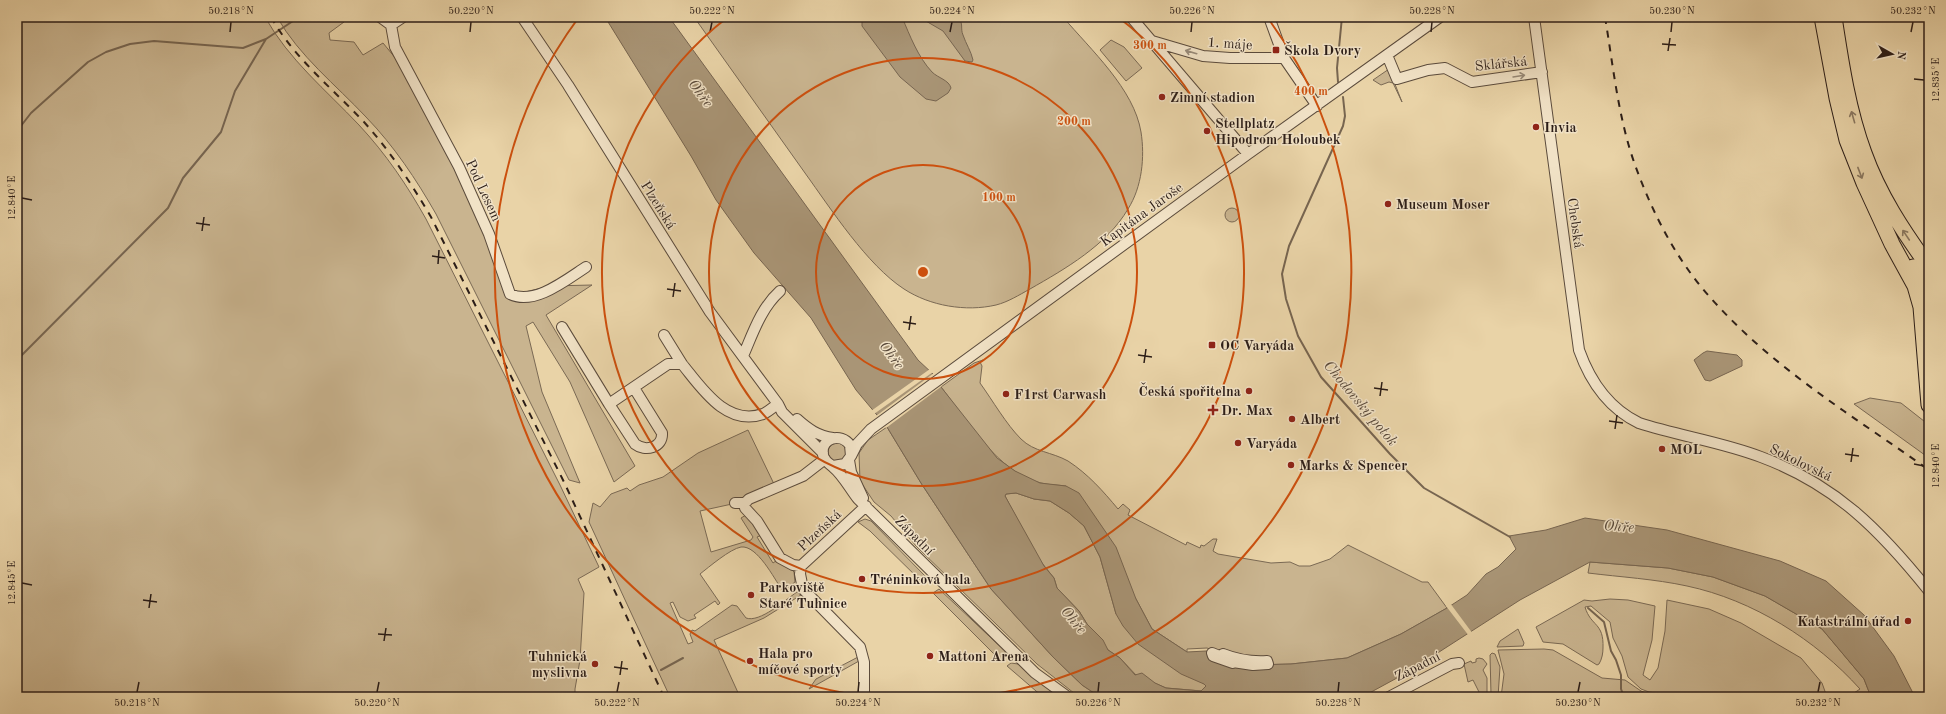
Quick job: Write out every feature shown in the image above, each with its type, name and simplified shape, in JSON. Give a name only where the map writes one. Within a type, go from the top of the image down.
[{"type":"highway","points":[[1822,17],[1837,98],[1847,140],[1864,184],[1892,244],[1916,286],[1921,307],[1929,405]]},
{"type":"highway","points":[[1834,17],[1850,105],[1864,153],[1890,210],[1929,266]]},
{"type":"highway","points":[[1884,227],[1929,288]]},
{"type":"street","points":[[380,17],[391,25],[403,17]]},
{"type":"street","name":"Plzeňská","points":[[522,17],[568,85],[710,312],[778,404],[782,412],[824,456],[803,476],[740,503],[757,521],[780,558],[793,565],[801,566],[866,506]]},
{"type":"street","points":[[1131,17],[1248,154]]},
{"type":"street","points":[[1269,17],[1284,58],[1316,106]]},
{"type":"street","name":"Kapitána Jaroše","points":[[850,458],[857,444],[871,429],[959,363],[1440,17]]},
{"type":"street","name":"Kapitána Jaroše","points":[[1430,24],[1444,17]]},
{"type":"street","name":"Chebská","points":[[1534,17],[1579,350],[1588,374],[1598,388],[1625,416]]},
{"type":"street","name":"Pod Lesem","points":[[391,25],[395,47],[459,167],[489,234],[510,294],[516,297],[525,297],[550,290],[586,267]]},
{"type":"street","name":"1. máje","points":[[1152,41],[1202,56],[1230,58],[1284,58]]},
{"type":"street","name":"Sklářská","points":[[1387,55],[1397,79],[1428,70],[1446,68],[1472,82],[1497,80],[1542,72]]},
{"type":"street","points":[[743,356],[766,307],[780,291]]},
{"type":"street","points":[[562,326],[635,444],[640,448],[645,449],[657,445],[662,438],[662,433],[634,388]]},
{"type":"street","points":[[664,335],[682,364],[709,396],[727,411],[742,416],[758,415],[778,404]]},
{"type":"street","points":[[610,404],[668,364],[682,364]]},
{"type":"street","name":"Plzeňská","points":[[778,404],[812,431],[825,437],[837,438]]},
{"type":"street","name":"Sokolovská","points":[[1625,416],[1654,428],[1745,452],[1785,467],[1809,479],[1832,493],[1880,534],[1910,566],[1929,591]]},
{"type":"street","name":"Kapitána Jaroše","points":[[837,438],[849,438],[871,429]]},
{"type":"street","points":[[837,438],[850,445],[850,458],[843,465],[833,466],[824,456],[826,443],[837,438]]},
{"type":"street","name":"Západní","points":[[850,458],[851,472],[866,506]]},
{"type":"street","name":"Západní","points":[[833,466],[858,499],[1035,673],[1068,697]]},
{"type":"street","points":[[801,566],[800,574],[804,589],[855,639],[862,650],[865,697]]},
{"type":"street","name":"Západní","points":[[1389,697],[1452,664],[1459,663]]},
{"type":"shaded area","points":[[17,17],[265,17],[285,47],[297,61],[359,125],[378,147],[404,182],[426,219],[560,485],[599,567],[578,579],[584,593],[580,660],[575,697],[17,697]]},
{"type":"shaded area","points":[[277,17],[334,17],[344,22],[329,33],[330,40],[354,42],[363,55],[383,43],[397,60],[459,175],[489,239],[508,296],[550,286],[592,285],[546,315],[635,466],[614,482],[570,382],[533,322],[526,326],[542,392],[580,483],[569,480],[436,214],[421,188],[386,139],[318,70],[296,45]]},
{"type":"shaded area","points":[[694,17],[1063,17],[1121,85],[1137,116],[1141,132],[1143,151],[1139,182],[1133,200],[1119,222],[1097,245],[1071,264],[1005,302],[996,305],[973,308],[948,306],[925,300],[904,289],[890,279],[850,236]]},
{"type":"shaded area","points":[[1111,40],[1124,47],[1142,68],[1126,81],[1100,50]]},
{"type":"shaded area","points":[[1389,69],[1402,102],[1393,83],[1389,82],[1381,85],[1373,80]]},
{"type":"shaded area","points":[[1229,208],[1235,208],[1239,212],[1239,218],[1235,222],[1229,222],[1225,218],[1225,212]]},
{"type":"shaded area","points":[[983,360],[980,362],[982,366],[980,383],[1015,433],[1032,447],[1062,458],[1082,471],[1118,509],[1123,504],[1130,510],[1128,515],[1186,545],[1187,542],[1200,548],[1201,545],[1204,546],[1213,539],[1217,539],[1213,551],[1218,554],[1271,563],[1290,562],[1299,566],[1310,566],[1330,559],[1348,545],[1422,582],[1428,582],[1447,608],[1401,634],[1347,658],[1291,664],[1253,665],[1207,648],[1187,649],[1187,652],[1152,629],[1136,599],[1066,486],[1041,483],[1026,478],[1011,469],[985,444],[941,387],[974,363]]},
{"type":"shaded area","points":[[1870,398],[1901,403],[1929,425],[1929,458],[1854,404]]},
{"type":"shaded area","points":[[887,427],[921,483],[991,589],[1053,657],[1082,685],[1100,697],[1079,697],[1037,664],[916,546],[891,516],[874,502],[860,481],[859,453],[868,440]]},
{"type":"shaded area","points":[[748,430],[774,484],[732,504],[700,511],[711,552],[751,540],[753,537],[741,518],[746,515],[762,535],[757,537],[773,563],[780,558],[794,572],[795,582],[786,589],[782,590],[759,557],[753,551],[741,547],[736,548],[700,574],[720,603],[718,605],[715,601],[694,615],[696,618],[688,621],[680,617],[673,602],[670,603],[688,644],[693,642],[690,634],[692,630],[695,631],[732,605],[737,606],[746,618],[752,619],[765,614],[797,592],[801,595],[764,618],[714,640],[740,697],[670,697],[589,522],[593,503],[600,507],[611,494],[627,488],[630,491],[639,485],[663,477],[698,453]]},
{"type":"shaded area","points":[[833,443],[841,443],[846,448],[844,459],[841,461],[833,461],[828,456],[828,448]]},
{"type":"shaded area","points":[[1016,493],[1034,499],[1050,501],[1069,513],[1084,526],[1100,557],[1116,614],[1204,684],[1206,686],[1202,691],[1166,688],[1136,675],[1120,658],[1108,650],[1087,624],[1079,611],[1057,588],[1054,578],[1038,558],[1005,496],[1006,494]]},
{"type":"shaded area","points":[[865,519],[871,521],[928,579],[923,583],[870,531],[858,522]]},
{"type":"shaded area","points":[[1590,562],[1668,568],[1713,577],[1765,596],[1822,629],[1864,679],[1871,697],[1848,697],[1860,689],[1843,671],[1824,654],[1782,624],[1759,612],[1712,592],[1687,586],[1588,573]]},
{"type":"shaded area","points":[[939,589],[1005,651],[1006,655],[1003,660],[1001,661],[933,593]]},
{"type":"shaded area","points":[[1610,599],[1628,600],[1655,606],[1652,640],[1643,675],[1650,680],[1658,668],[1665,631],[1667,600],[1709,609],[1741,623],[1801,658],[1822,683],[1827,697],[1684,697],[1649,692],[1641,689],[1628,677],[1622,656],[1613,638],[1610,622],[1591,606],[1585,607],[1590,618],[1599,629],[1603,640],[1603,654],[1599,664],[1597,665],[1563,644],[1543,642],[1536,627],[1584,600],[1592,601]]},
{"type":"shaded area","points":[[1518,629],[1524,643],[1523,646],[1497,647],[1500,641]]},
{"type":"shaded area","points":[[1498,650],[1553,650],[1602,678],[1625,680],[1641,691],[1651,695],[1674,697],[1501,697],[1504,674]]},
{"type":"shaded area","points":[[1492,653],[1495,654],[1500,667],[1498,697],[1492,697],[1491,694],[1490,655]]},
{"type":"shaded area","points":[[860,656],[859,661],[809,689],[816,679]]},
{"type":"shaded area","points":[[1476,659],[1483,659],[1487,664],[1483,670],[1487,678],[1487,694],[1481,696],[1473,680],[1468,682],[1464,664],[1471,661],[1472,663],[1476,662]]},
{"type":"shaded area","points":[[1011,663],[1018,664],[1058,697],[1043,697],[1007,666]]},
{"type":"water","name":"Ohře","points":[[605,17],[669,17],[918,360],[933,374],[941,387],[997,458],[1015,471],[1040,483],[1066,486],[1079,493],[1116,547],[1136,599],[1152,629],[1187,652],[1206,651],[1253,665],[1291,664],[1347,658],[1401,634],[1467,595],[1486,574],[1498,567],[1516,549],[1509,536],[1546,530],[1585,518],[1667,530],[1780,561],[1826,581],[1864,615],[1894,656],[1915,697],[1871,697],[1864,679],[1822,629],[1765,596],[1713,577],[1668,568],[1590,562],[1520,600],[1408,672],[1362,697],[1100,697],[1082,685],[1053,657],[991,589],[921,483],[887,427],[856,390],[811,318],[754,253],[716,200],[691,156]],"holes":[[[1016,493],[1034,499],[1050,501],[1069,513],[1084,526],[1100,557],[1116,614],[1123,626],[1138,644],[1181,674],[1204,684],[1206,686],[1201,691],[1166,688],[1155,683],[1142,673],[1135,675],[1120,658],[1108,650],[1103,640],[1087,624],[1079,611],[1057,588],[1054,578],[1044,566],[1005,496],[1006,494]]]},
{"type":"water","points":[[862,17],[902,17],[915,46],[927,66],[932,72],[950,85],[951,88],[948,93],[936,101],[926,99],[900,77],[862,26]]},
{"type":"water","points":[[919,17],[958,17],[961,22],[963,35],[973,60],[972,62],[965,61],[943,31]]},
{"type":"water","points":[[1707,351],[1737,355],[1742,360],[1742,366],[1710,381],[1705,380],[1694,360]]},
{"type":"pier","points":[[930,369],[933,372],[874,414],[871,411]]},
{"type":"pier","points":[[934,373],[942,386],[886,428],[876,416]]},
{"type":"pier","points":[[1450,603],[1473,634],[1469,636],[1446,606]]},
{"type":"waterway","points":[[17,360],[168,208],[183,178],[221,132],[235,91],[266,39],[299,17]]},
{"type":"waterway","name":"Chodovský potok","points":[[1338,82],[1337,68],[1342,17]]},
{"type":"waterway","points":[[17,131],[31,113],[88,62],[106,52],[130,44],[154,41],[243,48],[266,39]]},
{"type":"waterway","name":"Chodovský potok","points":[[1343,97],[1345,116],[1343,126],[1289,246],[1282,274],[1286,299],[1298,336],[1321,377],[1390,454],[1424,488],[1510,537]]},
{"type":"waterway","points":[[1588,608],[1604,622],[1611,651],[1621,675],[1621,689],[1624,697]]},
{"type":"waterway","points":[[661,670],[683,658]]},
{"type":"railway","points":[[271,17],[280,32],[302,59],[364,122],[383,144],[431,217],[564,482],[664,697]]},
{"type":"railway","points":[[1605,17],[1613,72],[1628,145],[1656,215],[1685,266],[1709,296],[1733,322],[1759,346],[1842,410],[1929,470]]},
{"type":"place","name":"Škola Dvory","points":[[1276,50]]},
{"type":"place","name":"Zimní stadion","points":[[1162,97]]},
{"type":"place","name":"Invia","points":[[1536,127]]},
{"type":"place","name":"Stellplatz Hipodrom Holoubek","points":[[1207,131]]},
{"type":"place","name":"Museum Moser","points":[[1388,204]]},
{"type":"place","name":"OC Varyáda","points":[[1212,345]]},
{"type":"place","name":"Česká spořitelna","points":[[1249,391]]},
{"type":"place","name":"F1rst Carwash","points":[[1006,394]]},
{"type":"place","name":"Dr. Max","points":[[1213,410]]},
{"type":"place","name":"Albert","points":[[1292,419]]},
{"type":"place","name":"Varyáda","points":[[1238,443]]},
{"type":"place","name":"MOL","points":[[1662,449]]},
{"type":"place","name":"Marks & Spencer","points":[[1291,465]]},
{"type":"place","name":"Tréninková hala","points":[[862,579]]},
{"type":"place","name":"Parkoviště Staré Tuhnice","points":[[751,595]]},
{"type":"place","name":"Katastrální úřad","points":[[1908,621]]},
{"type":"place","name":"Mattoni Arena","points":[[930,656]]},
{"type":"place","name":"Hala pro míčové sporty","points":[[750,661]]},
{"type":"place","name":"Tuhnická myslivna","points":[[595,664]]}]
